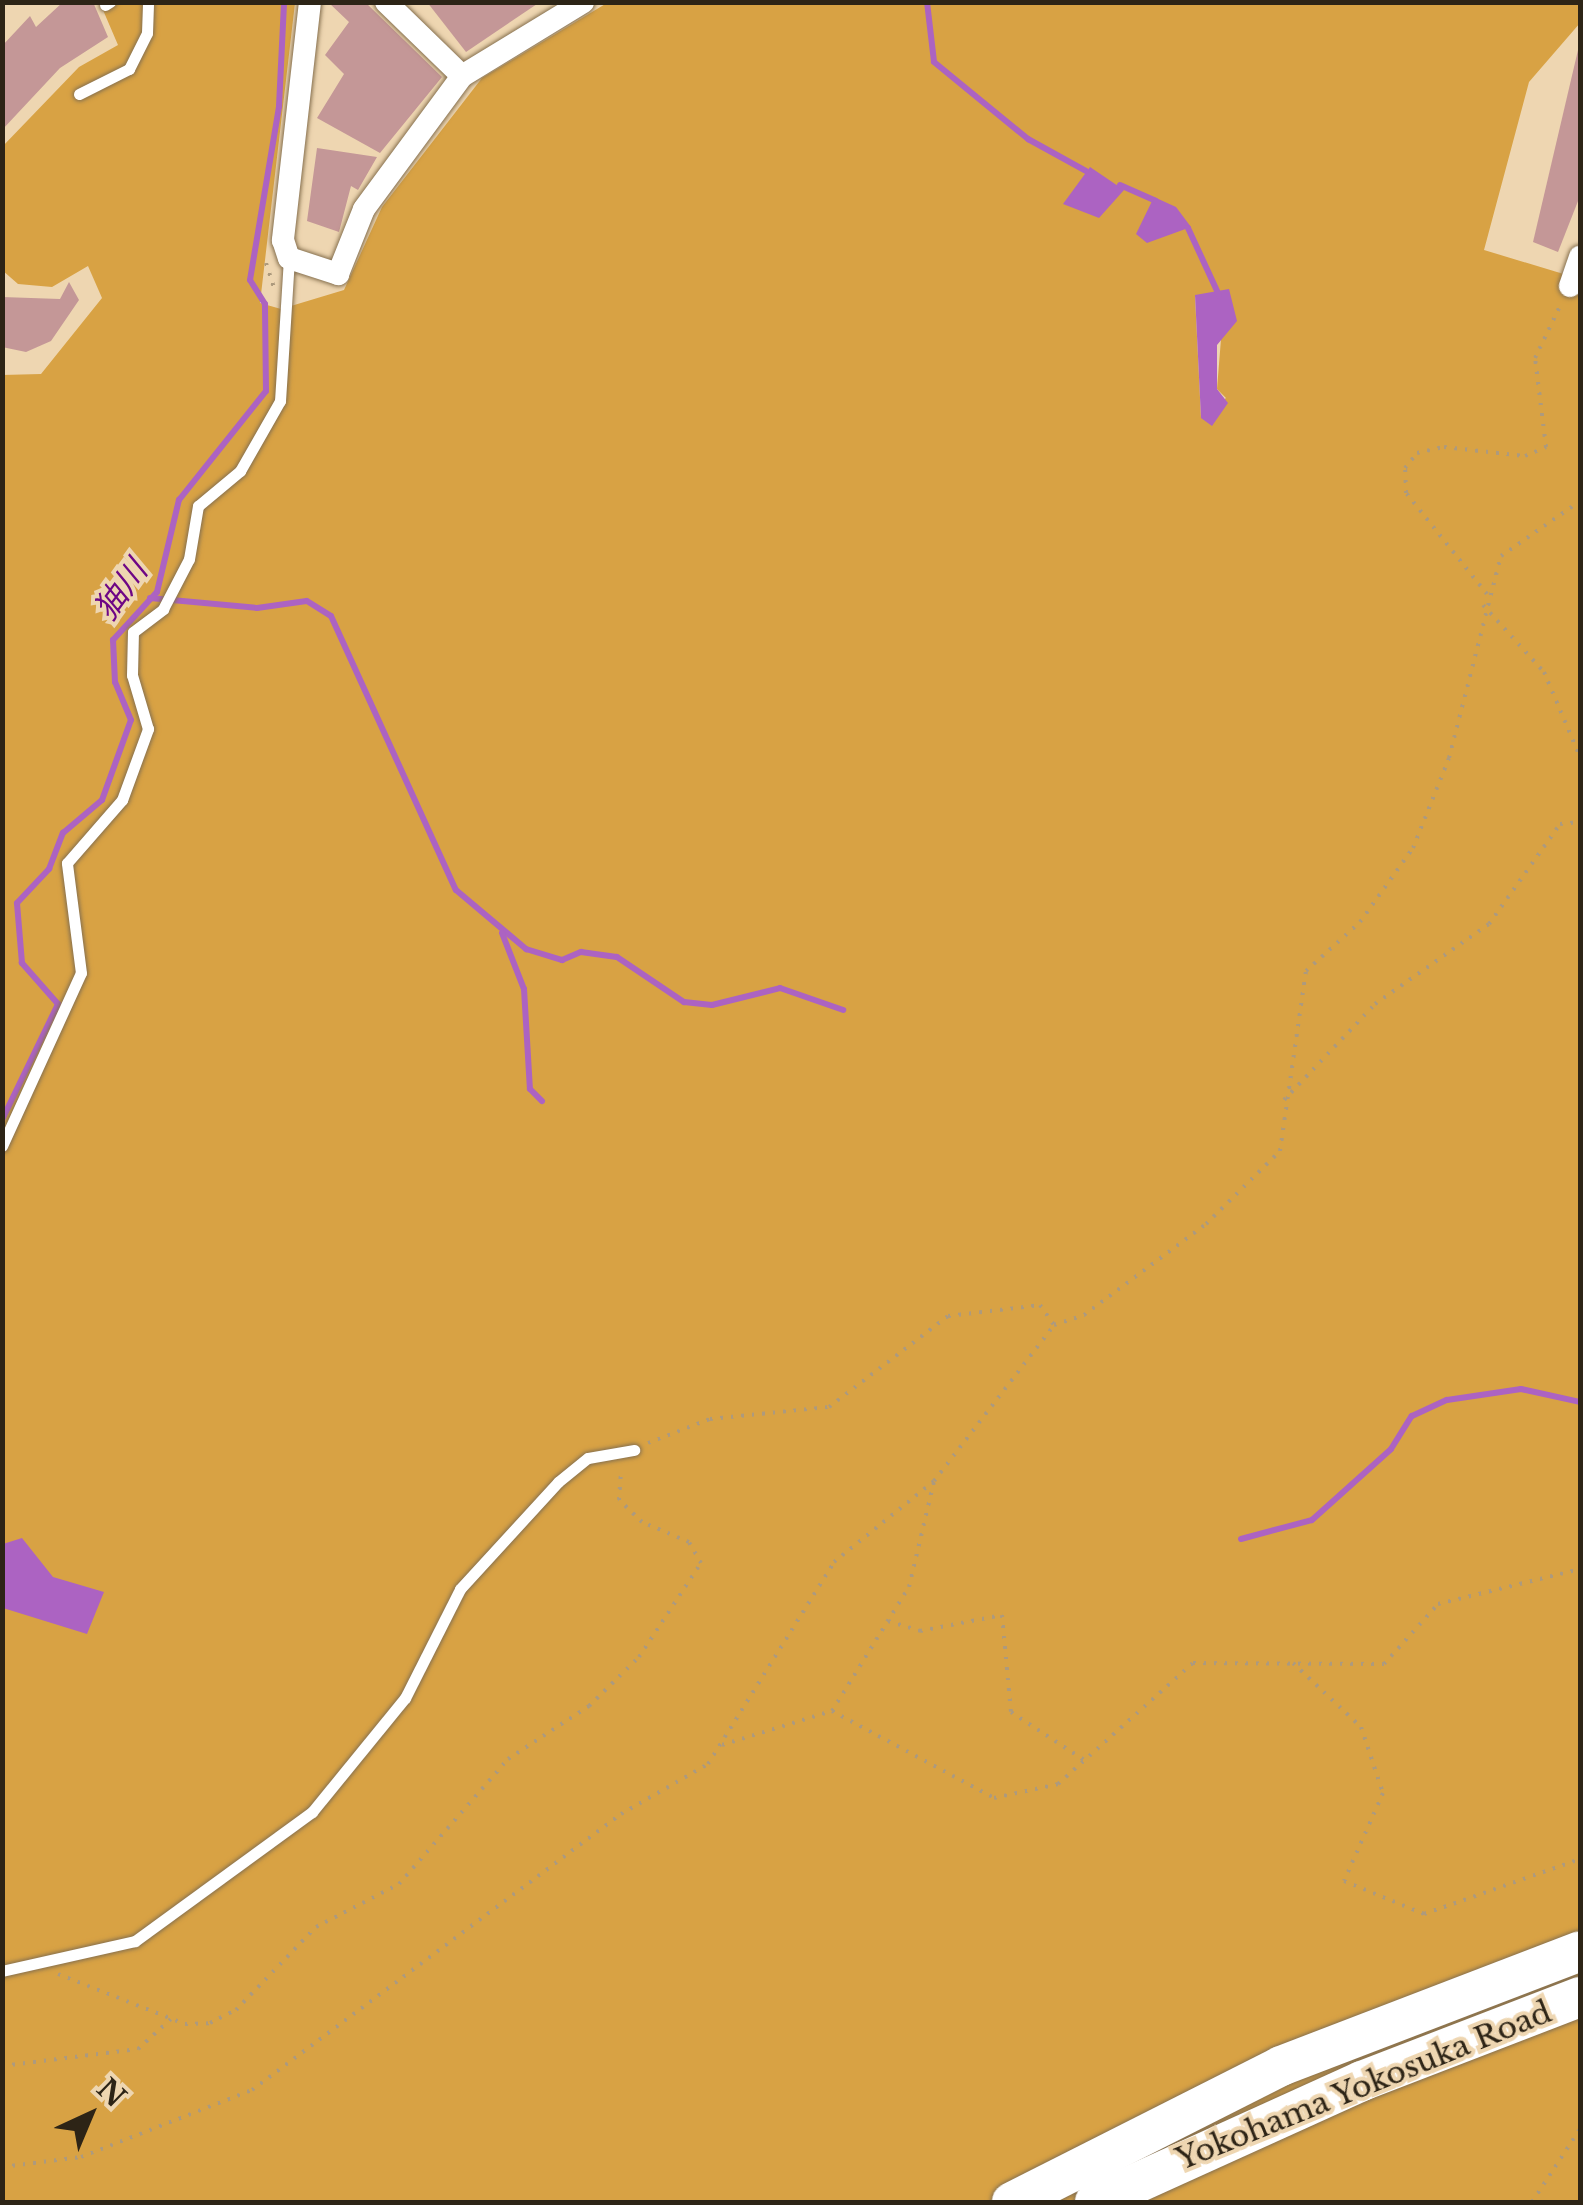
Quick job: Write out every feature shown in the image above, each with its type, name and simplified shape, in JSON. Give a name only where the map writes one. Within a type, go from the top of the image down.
[{"type":"highway","name":"Yokohama Yokosuka Road","points":[[1012,2202],[1282,2066],[1580,1951]]},
{"type":"highway","name":"Yokohama Yokosuka Road","points":[[1095,2202],[1362,2081],[1580,1998]]},
{"type":"street","points":[[310,2],[283,240],[289,258],[338,274],[374,193],[462,76],[584,2]]},
{"type":"street","points":[[386,2],[462,76]]},
{"type":"street","points":[[1570,286],[1580,257]]},
{"type":"lane","points":[[79,94],[128,69],[147,33],[148,2]]},
{"type":"lane","points":[[2,1146],[68,1016],[80,974],[66,863],[122,800],[148,730],[132,675],[133,632],[163,609],[173,590],[198,506],[240,471],[280,401],[289,258]]},
{"type":"lane","points":[[2,1971],[135,1941],[312,1812],[405,1698],[460,1589],[558,1482],[588,1458],[634,1450]]},
{"type":"path","points":[[1487,594],[1406,493],[1405,468],[1417,452],[1444,446],[1525,456],[1546,447],[1535,358],[1570,286]]},
{"type":"path","points":[[722,1746],[834,1562],[934,1481],[1054,1325],[1084,1315],[1206,1224],[1280,1152],[1282,1102],[1306,972],[1360,922],[1413,848],[1449,758],[1483,605],[1502,556],[1580,501]]},
{"type":"path","points":[[1483,605],[1544,672],[1580,757]]},
{"type":"path","points":[[1282,1102],[1375,1004],[1490,924],[1560,824],[1580,822]]},
{"type":"path","points":[[28,1965],[173,2018],[210,2023],[236,2010],[316,1927],[399,1884],[508,1759],[589,1706],[639,1657],[701,1563],[689,1542],[642,1522],[619,1500],[617,1476],[634,1450],[710,1418],[839,1403],[948,1316],[1040,1305],[1054,1325]]},
{"type":"path","points":[[2,2167],[81,2156],[252,2090],[722,1746],[832,1711],[909,1587],[934,1481]]},
{"type":"path","points":[[832,1711],[994,1798],[1058,1784],[1193,1662],[1384,1664],[1438,1604],[1580,1568]]},
{"type":"path","points":[[888,1622],[920,1631],[1002,1615],[1011,1712],[1084,1760]]},
{"type":"path","points":[[1293,1662],[1362,1727],[1383,1793],[1344,1881],[1424,1914],[1580,1859]]},
{"type":"path","points":[[2,2066],[138,2048],[173,2018]]},
{"type":"path","points":[[1532,2202],[1580,2129]]},
{"type":"shaded area","points":[[100,3],[295,3],[260,303],[281,309],[344,290],[382,207],[482,78],[607,3],[1580,3],[1580,23],[1529,82],[1484,250],[1580,279],[1580,2202],[3,2202],[2,375],[41,374],[102,298],[88,266],[52,287],[18,284],[2,270],[2,147],[79,67],[118,45]],"holes":[[[1195,296],[1221,339],[1217,389],[1226,398],[1201,418]]]},
{"type":"shaded area","points":[[1090,167],[1124,190],[1099,218],[1063,204]]},
{"type":"shaded area","points":[[1154,197],[1176,207],[1191,227],[1147,243],[1136,234]]},
{"type":"shaded area","points":[[1229,289],[1237,321],[1217,345],[1217,389],[1228,403],[1212,426],[1201,418],[1195,295]]},
{"type":"shaded area","points":[[22,1538],[53,1577],[104,1592],[87,1634],[3,1608],[3,1544]]},
{"type":"building","points":[[63,2],[93,2],[108,37],[60,68],[2,130],[2,46],[30,16],[36,27]]},
{"type":"building","points":[[328,2],[365,2],[442,77],[380,153],[317,118],[344,74],[325,55],[349,22]]},
{"type":"building","points":[[427,2],[540,2],[466,52]]},
{"type":"building","points":[[1578,50],[1580,196],[1558,252],[1533,242]]},
{"type":"building","points":[[317,148],[377,157],[358,190],[351,186],[339,232],[307,221]]},
{"type":"building","points":[[69,282],[79,300],[51,341],[26,352],[2,347],[2,297],[60,299]]},
{"type":"waterway","name":"㹨川","points":[[2,1120],[58,1004],[22,963],[17,903],[49,869],[63,833],[102,800],[131,720],[115,682],[113,640],[157,592],[179,500],[266,391],[265,304],[250,280],[279,106],[284,2]]},
{"type":"waterway","points":[[927,2],[934,62],[1028,139],[1086,171]]},
{"type":"waterway","points":[[1120,185],[1156,201]]},
{"type":"waterway","points":[[1188,228],[1219,295]]},
{"type":"waterway","points":[[150,598],[257,608],[307,601],[331,616],[456,890],[526,949],[562,960],[581,952],[617,957],[684,1002],[712,1005],[780,988],[843,1010]]},
{"type":"waterway","points":[[502,933],[524,989],[530,1089],[542,1101]]},
{"type":"waterway","points":[[1241,1539],[1312,1520],[1391,1449],[1412,1416],[1447,1400],[1521,1389],[1580,1402]]}]
